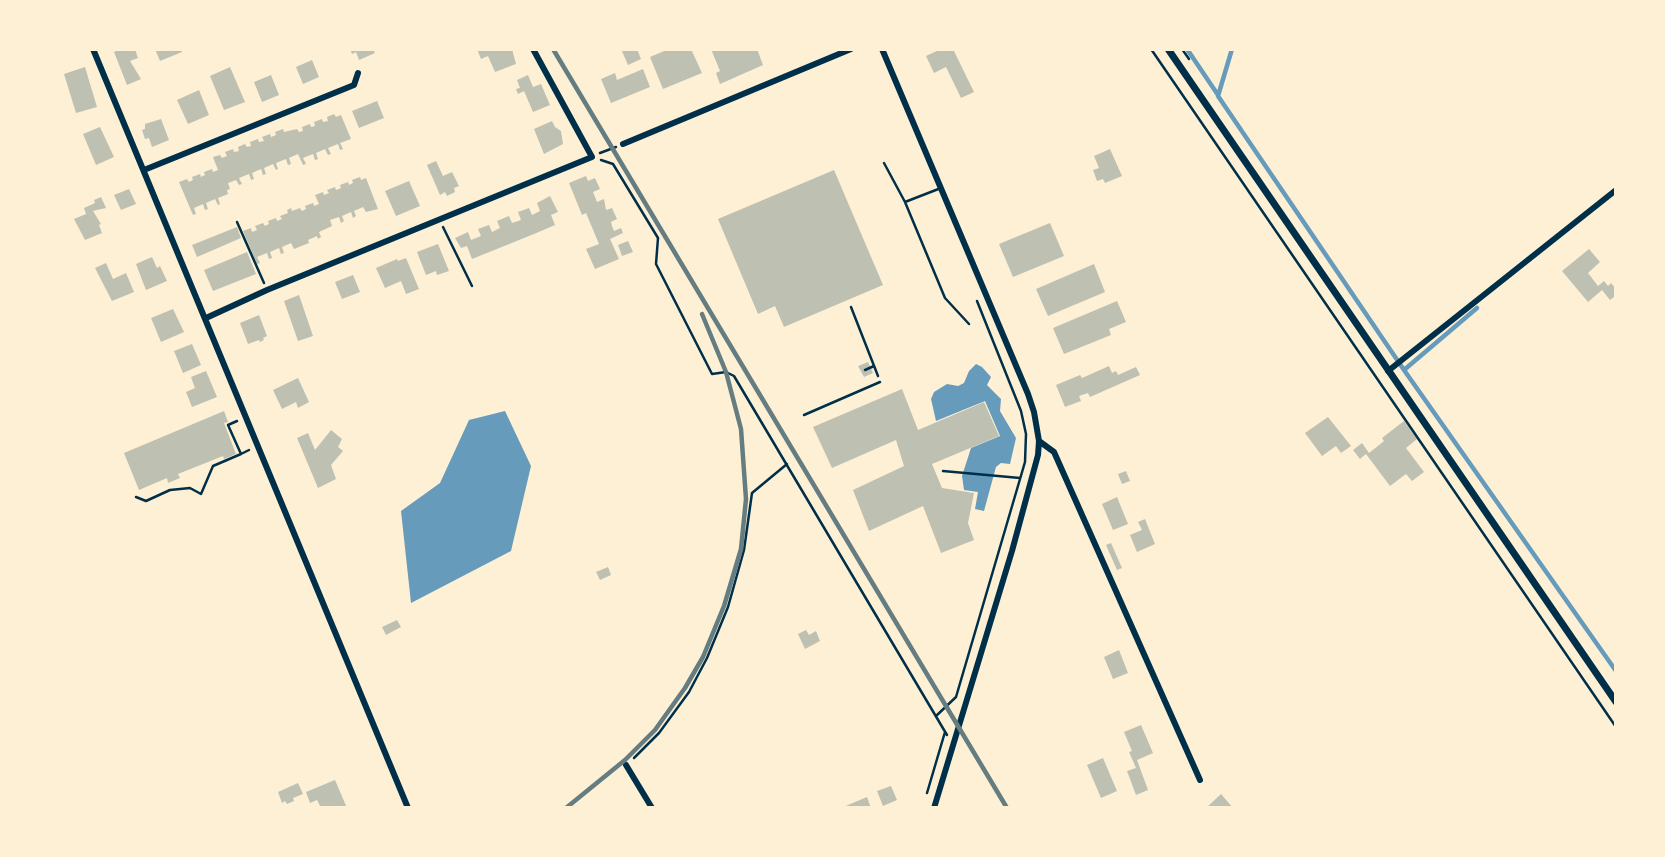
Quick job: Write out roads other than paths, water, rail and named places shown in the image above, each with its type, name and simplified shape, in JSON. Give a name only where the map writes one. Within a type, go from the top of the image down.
[{"type":"street","points":[[93,49],[408,808]]},
{"type":"street","points":[[206,318],[267,290],[592,157],[533,49]]},
{"type":"street","points":[[622,144],[851,49]]},
{"type":"street","points":[[881,49],[1028,394],[1039,441],[1038,455],[1010,558],[934,808]]},
{"type":"street","points":[[1168,49],[1616,702]]},
{"type":"street","points":[[144,170],[354,85],[358,73]]},
{"type":"street","points":[[1388,370],[1616,190]]},
{"type":"street","points":[[1039,441],[1054,452],[1200,780]]},
{"type":"street","points":[[626,765],[652,808]]},
{"type":"lane","points":[[884,163],[905,202],[945,298],[969,324]]},
{"type":"lane","points":[[905,202],[941,188]]},
{"type":"lane","points":[[804,415],[880,382]]},
{"type":"water","points":[[976,364],[991,377],[987,385],[1001,399],[1000,411],[1016,438],[1010,464],[1001,463],[996,467],[984,511],[975,509],[978,492],[964,490],[962,476],[971,448],[1000,436],[985,401],[936,421],[931,399],[934,392],[947,384],[958,386],[964,383],[969,371]]},
{"type":"water","points":[[505,411],[531,466],[511,551],[411,603],[401,511],[440,483],[469,420]]},
{"type":"waterway","points":[[1187,49],[1218,95]]},
{"type":"waterway","points":[[1232,49],[1218,96],[1404,370],[1616,671]]},
{"type":"waterway","points":[[1404,370],[1477,308]]},
{"type":"railway","points":[[553,49],[1007,808]]},
{"type":"railway","points":[[566,808],[625,760],[655,730],[685,688],[703,657],[724,606],[741,549],[746,499],[741,429],[726,372],[702,314]]}]
